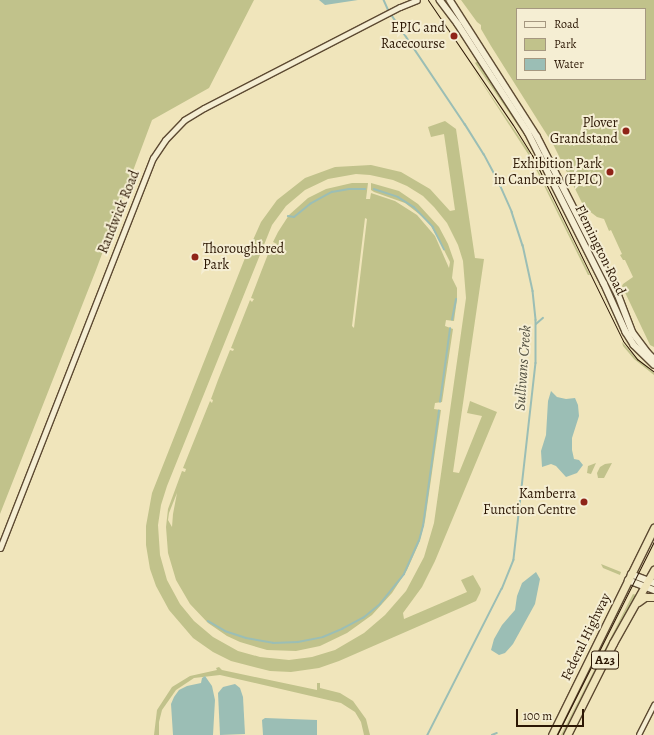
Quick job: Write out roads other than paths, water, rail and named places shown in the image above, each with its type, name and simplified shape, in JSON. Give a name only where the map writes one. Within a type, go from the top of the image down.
[{"type":"highway","name":"Federal Highway","points":[[552,735],[654,528]]},
{"type":"highway","name":"Federal Highway","points":[[567,735],[613,644],[649,583],[654,570]]},
{"type":"highway","points":[[637,602],[645,597],[654,597]]},
{"type":"main road","name":"Flemington Road","points":[[440,0],[458,24],[528,132],[551,175],[604,283],[626,332],[634,345],[654,364]]},
{"type":"main road","name":"Flemington Road","points":[[450,0],[537,136],[618,294],[633,333],[654,359]]},
{"type":"main road","points":[[499,88],[505,86]]},
{"type":"main road","points":[[630,577],[649,583],[654,590]]},
{"type":"street","name":"Randwick Road","points":[[398,8],[409,0]]},
{"type":"street","name":"Randwick Road","points":[[0,548],[153,158],[165,140],[184,120],[204,108],[398,8],[417,0]]},
{"type":"street","points":[[639,735],[654,704]]},
{"type":"water","points":[[319,0],[358,0],[325,5]]},
{"type":"water","points":[[551,391],[557,397],[566,399],[575,398],[578,405],[579,416],[572,438],[572,450],[574,459],[579,460],[583,465],[577,473],[566,477],[556,466],[551,464],[542,467],[541,451],[546,435],[548,401]]},
{"type":"water","points":[[536,572],[540,579],[535,604],[513,644],[505,653],[499,655],[491,650],[494,639],[502,625],[515,610],[517,596],[522,583]]},
{"type":"water","points":[[205,676],[212,686],[215,700],[213,735],[173,735],[171,704],[174,697],[179,690],[187,686],[201,683],[202,678]]},
{"type":"water","points":[[235,684],[240,688],[243,697],[245,734],[220,735],[218,693],[223,687]]},
{"type":"water","points":[[265,718],[317,720],[317,735],[263,735],[262,720]]},
{"type":"waterway","name":"Sullivans Creek","points":[[384,0],[389,11]]},
{"type":"waterway","name":"Sullivans Creek","points":[[391,14],[465,124],[498,180],[512,212],[523,245],[533,291],[536,320],[536,363],[514,560],[502,589],[428,735]]},
{"type":"waterway","points":[[288,216],[294,217],[310,204],[332,192],[349,189],[365,189]]},
{"type":"waterway","points":[[374,189],[398,197],[414,207],[433,227],[444,249]]},
{"type":"waterway","points":[[452,320],[456,299]]},
{"type":"waterway","name":"Sullivans Creek","points":[[536,324],[543,318]]},
{"type":"waterway","points":[[440,402],[450,329]]},
{"type":"waterway","points":[[208,621],[225,631],[246,638],[273,643],[298,642],[323,637],[342,629],[363,618],[380,604],[404,574],[419,541],[423,526],[439,411]]},
{"type":"waterway","points":[[492,735],[497,733]]},
{"type":"tram line","points":[[428,0],[532,155],[623,341],[637,359],[654,372]]},
{"type":"tram line","points":[[557,735],[654,541]]},
{"type":"place","name":"EPIC and Racecourse","points":[[454,36]]},
{"type":"place","name":"Plover Grandstand","points":[[626,131]]},
{"type":"place","name":"Exhibition Park in Canberra (EPIC)","points":[[610,172]]},
{"type":"place","name":"Thoroughbred Park","points":[[195,257]]},
{"type":"place","name":"Kamberra Function Centre","points":[[584,502]]}]
